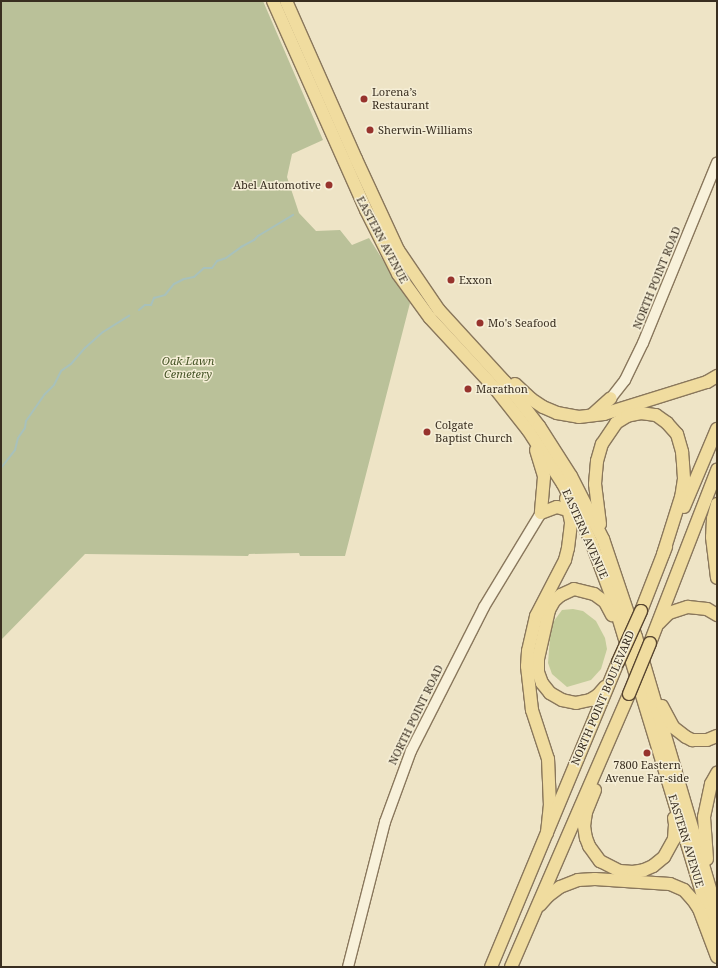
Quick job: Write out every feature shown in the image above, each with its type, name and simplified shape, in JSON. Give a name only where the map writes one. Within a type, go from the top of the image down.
[{"type":"main road","name":"EASTERN AVENUE","points":[[273,1],[393,253],[407,287],[430,318],[494,387],[528,430],[563,484],[580,518],[630,638],[717,912]]},
{"type":"main road","name":"EASTERN AVENUE","points":[[286,1],[350,162]]},
{"type":"main road","name":"EASTERN AVENUE","points":[[393,253],[439,310],[490,364],[519,399],[556,451],[584,500],[603,539],[660,758],[717,943]]},
{"type":"main road","points":[[490,364],[506,376],[531,400],[543,407],[568,416],[591,416],[604,414],[707,382],[717,376]]},
{"type":"main road","points":[[591,416],[611,398]]},
{"type":"main road","points":[[603,539],[595,495],[596,471],[599,452],[606,437],[621,420],[634,414],[649,413],[662,418],[672,428],[680,443],[683,458],[684,479],[681,497],[663,554]]},
{"type":"main road","name":"NORTH POINT BOULEVARD","points":[[491,967],[618,662],[641,611],[663,554],[717,429]]},
{"type":"main road","points":[[528,430],[542,465],[544,477],[541,513],[557,507],[568,509],[580,518]]},
{"type":"main road","name":"NORTH POINT BOULEVARD","points":[[511,967],[629,694],[717,470]]},
{"type":"main road","points":[[547,833],[550,806],[548,759],[532,710],[528,659],[532,633],[539,609],[565,560],[568,548],[570,522],[563,484]]},
{"type":"main road","points":[[717,504],[713,519],[712,537],[713,556],[717,578]]},
{"type":"main road","points":[[610,682],[598,695],[582,702],[567,702],[550,693],[542,684],[538,666],[541,641],[549,610],[554,602],[568,591],[574,589],[589,591],[605,602],[630,638],[652,674],[665,713],[673,727],[692,740],[707,740],[717,736]]},
{"type":"main road","points":[[651,640],[659,623],[670,613],[688,607],[707,609],[717,615]]},
{"type":"main road","points":[[600,761],[597,786],[586,812],[584,826],[586,838],[600,861],[620,871],[633,872],[653,866],[664,857],[674,839],[675,824],[660,758]]},
{"type":"main road","points":[[709,887],[711,873],[705,852],[704,817],[711,784],[717,773]]},
{"type":"main road","points":[[534,912],[548,896],[565,884],[578,880],[595,879],[670,884],[684,890],[699,909],[717,957]]},
{"type":"street","name":"NORTH POINT ROAD","points":[[611,398],[625,380],[643,343],[716,168]]},
{"type":"street","name":"NORTH POINT ROAD","points":[[348,967],[385,822],[411,750],[484,607],[541,513]]},
{"type":"green space","name":"Oak Lawn Cemetery","points":[[1,1],[263,1],[323,140],[292,154],[287,177],[299,213],[316,231],[340,230],[352,245],[369,238],[410,303],[345,556],[300,556],[299,553],[249,554],[248,556],[85,554],[1,640]]},
{"type":"green space","points":[[573,609],[583,611],[596,621],[605,638],[607,649],[601,669],[591,680],[567,687],[552,674],[548,663],[551,625],[562,610]]},
{"type":"waterway","points":[[139,310],[145,305],[151,305],[154,298],[165,295],[174,284],[184,279],[194,277],[204,268],[212,268],[217,261],[226,258],[258,236],[293,215]]},
{"type":"waterway","points":[[1,468],[15,450],[18,438],[25,428],[26,421],[44,395],[54,385],[61,371],[71,364],[85,348],[103,332],[129,316]]},
{"type":"place","name":"Lorena’s Restaurant","points":[[364,99]]},
{"type":"place","name":"Sherwin-Williams","points":[[370,130]]},
{"type":"place","name":"Abel Automotive","points":[[329,185]]},
{"type":"place","name":"Exxon","points":[[451,280]]},
{"type":"place","name":"Mo's Seafood","points":[[480,323]]},
{"type":"place","name":"Marathon","points":[[468,389]]},
{"type":"place","name":"Colgate Baptist Church","points":[[427,432]]},
{"type":"place","name":"7800 Eastern Avenue Far-side","points":[[647,753]]}]
